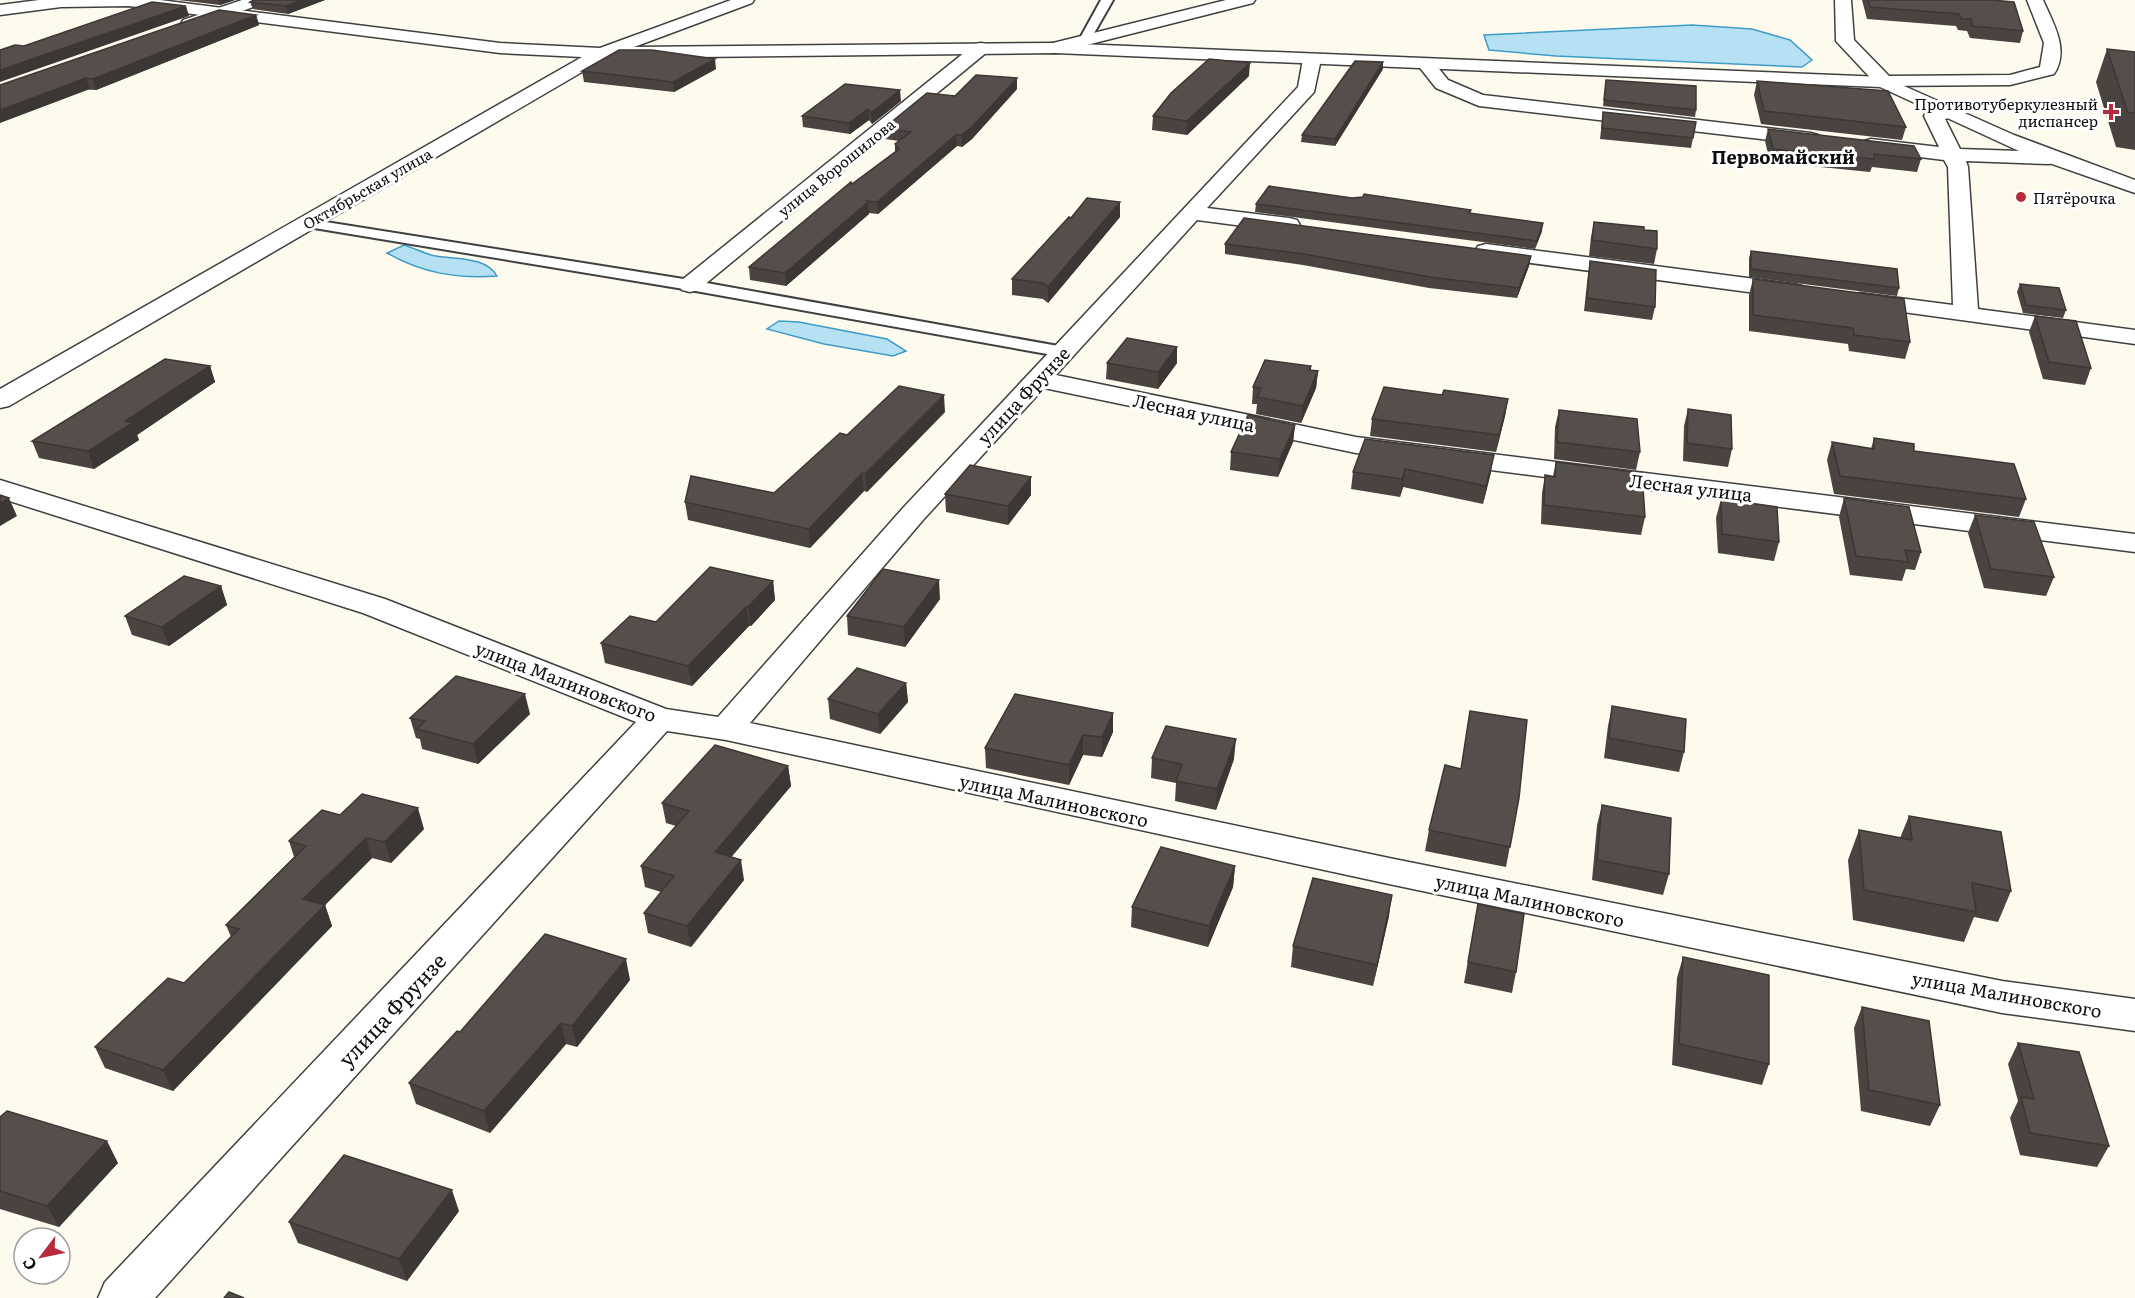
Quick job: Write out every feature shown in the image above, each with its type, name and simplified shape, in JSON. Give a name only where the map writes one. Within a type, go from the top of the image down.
[{"type":"street","points":[[176,29],[258,0]]},
{"type":"street","name":"Октябрьская улица","points":[[0,400],[602,52],[746,0]]},
{"type":"street","points":[[1056,48],[1247,0]]},
{"type":"street","points":[[1843,0],[1845,41],[1884,82],[1947,113],[2049,158],[2135,187]]},
{"type":"street","points":[[0,10],[94,1],[129,1],[500,48],[602,52],[1056,48],[1884,82],[2010,80],[2048,70],[2053,43],[2035,0]]},
{"type":"street","name":"улица Ворошилова","points":[[690,285],[981,48]]},
{"type":"street","name":"улица Фрунзе","points":[[726,729],[913,514],[1307,88],[1312,59]]},
{"type":"street","points":[[1426,64],[1442,84],[1479,100],[1829,141]]},
{"type":"street","points":[[1947,113],[1934,116],[1958,167],[1966,315]]},
{"type":"street","points":[[1852,143],[1954,155],[2049,158]]},
{"type":"street","points":[[1192,213],[1310,228]]},
{"type":"street","points":[[1463,248],[1815,294]]},
{"type":"street","points":[[1838,297],[2135,338]]},
{"type":"street","name":"Лесная улица","points":[[1038,379],[1356,445],[2135,543]]},
{"type":"street","name":"улица Малиновского","points":[[0,489],[374,606],[659,719],[726,729],[1377,869],[1979,992],[2135,1015]]},
{"type":"street","name":"улица Фрунзе","points":[[123,1298],[659,719]]},
{"type":"lane","points":[[1085,40],[1107,0]]},
{"type":"lane","points":[[307,223],[690,285],[1064,352]]},
{"type":"water","points":[[1692,25],[1752,29],[1790,40],[1812,60],[1802,67],[1556,56],[1489,50],[1484,35]]},
{"type":"water","points":[[404,245],[431,255],[476,261],[492,269],[497,276],[440,273],[413,265],[387,253]]},
{"type":"water","points":[[779,321],[799,322],[887,339],[906,351],[893,356],[824,344],[767,329]]},
{"type":"building","points":[[254,0],[302,0],[286,6],[250,2]]},
{"type":"building","points":[[1868,0],[2014,2],[2023,31],[1973,26],[1971,19],[1961,19],[1959,14],[1870,7]]},
{"type":"building","points":[[152,2],[186,6],[0,70],[0,50],[15,45],[24,46]]},
{"type":"building","points":[[219,10],[256,15],[93,79],[86,78],[0,110],[0,85]]},
{"type":"building","points":[[2107,49],[2135,52],[2135,113],[2128,113]]},
{"type":"building","points":[[619,50],[652,50],[715,59],[673,82],[582,71]]},
{"type":"building","points":[[1209,59],[1250,63],[1187,121],[1153,116],[1171,93]]},
{"type":"building","points":[[1355,61],[1383,62],[1335,139],[1302,135]]},
{"type":"building","points":[[976,75],[1017,78],[972,127],[962,135],[956,135],[877,202],[867,201],[785,273],[749,267],[851,182],[852,184],[899,149],[895,144],[911,132],[884,128],[927,93],[955,96]]},
{"type":"building","points":[[1606,80],[1696,86],[1696,110],[1604,100]]},
{"type":"building","points":[[1757,81],[1888,91],[1906,127],[1764,111]]},
{"type":"building","points":[[845,84],[900,90],[871,113],[868,109],[849,123],[802,116]]},
{"type":"building","points":[[1603,112],[1696,122],[1693,138],[1602,128]]},
{"type":"building","points":[[1768,129],[1914,146],[1921,159],[1874,154],[1874,159],[1773,149]]},
{"type":"building","points":[[1269,186],[1352,198],[1363,197],[1364,194],[1471,210],[1469,213],[1543,223],[1537,241],[1256,204]]},
{"type":"building","points":[[1087,198],[1120,202],[1048,287],[1043,283],[1012,279],[1069,217],[1071,218]]},
{"type":"building","points":[[1244,218],[1531,256],[1519,288],[1430,277],[1304,254],[1225,244]]},
{"type":"building","points":[[1594,222],[1644,227],[1644,230],[1657,231],[1657,249],[1592,240]]},
{"type":"building","points":[[1751,251],[1897,269],[1899,288],[1751,269]]},
{"type":"building","points":[[1590,261],[1656,270],[1655,307],[1587,298]]},
{"type":"building","points":[[1753,279],[1904,299],[1910,342],[1854,335],[1853,328],[1753,315]]},
{"type":"building","points":[[2020,284],[2059,288],[2066,310],[2026,305]]},
{"type":"building","points":[[2035,316],[2076,321],[2091,368],[2049,362]]},
{"type":"building","points":[[1127,338],[1177,347],[1158,372],[1107,363]]},
{"type":"building","points":[[165,359],[210,366],[125,421],[133,423],[88,451],[32,441]]},
{"type":"building","points":[[1265,360],[1311,366],[1309,370],[1318,371],[1303,406],[1257,397],[1261,388],[1253,387]]},
{"type":"building","points":[[899,386],[944,395],[865,474],[862,473],[809,529],[685,502],[691,476],[774,493],[840,433],[847,435]]},
{"type":"building","points":[[1384,387],[1442,395],[1444,390],[1508,399],[1499,435],[1372,419]]},
{"type":"building","points":[[1688,409],[1731,415],[1732,449],[1687,443]]},
{"type":"building","points":[[1559,410],[1637,419],[1640,452],[1557,442]]},
{"type":"building","points":[[1248,415],[1295,425],[1280,459],[1231,452]]},
{"type":"building","points":[[1874,438],[1914,444],[1914,451],[2014,464],[2026,499],[1840,476],[1832,442],[1874,449]]},
{"type":"building","points":[[1365,439],[1494,455],[1486,486],[1405,469],[1402,479],[1353,472]]},
{"type":"building","points":[[1556,462],[1642,473],[1645,517],[1544,505],[1545,475],[1555,477]]},
{"type":"building","points":[[970,465],[1031,477],[1008,506],[945,494]]},
{"type":"building","points":[[0,495],[9,498],[0,503]]},
{"type":"building","points":[[1844,498],[1909,507],[1921,552],[1905,550],[1908,562],[1856,556]]},
{"type":"building","points":[[1721,499],[1777,507],[1779,542],[1722,534]]},
{"type":"building","points":[[1975,515],[2034,522],[2054,577],[1991,569]]},
{"type":"building","points":[[710,567],[773,581],[688,666],[601,643],[630,616],[656,622]]},
{"type":"building","points":[[883,569],[939,580],[904,627],[847,616]]},
{"type":"building","points":[[184,576],[221,586],[162,627],[125,616]]},
{"type":"building","points":[[857,668],[906,683],[878,714],[828,699]]},
{"type":"building","points":[[456,676],[525,694],[473,744],[417,729],[425,721],[410,718]]},
{"type":"building","points":[[1015,694],[1113,713],[1102,737],[1083,735],[1069,765],[985,748]]},
{"type":"building","points":[[1612,706],[1686,719],[1684,752],[1609,738]]},
{"type":"building","points":[[1470,711],[1527,720],[1519,798],[1510,847],[1429,830],[1445,765],[1461,769]]},
{"type":"building","points":[[1166,726],[1236,739],[1217,789],[1176,781],[1182,764],[1152,758]]},
{"type":"building","points":[[715,745],[788,766],[715,852],[741,860],[687,926],[644,913],[674,876],[641,866],[689,811],[662,803]]},
{"type":"building","points":[[362,794],[418,808],[385,842],[366,838],[303,899],[325,905],[163,1070],[95,1047],[168,978],[184,983],[239,929],[226,925],[306,846],[289,841],[322,810],[340,815]]},
{"type":"building","points":[[1602,805],[1671,818],[1669,874],[1597,860]]},
{"type":"building","points":[[1909,816],[2001,832],[2011,891],[1972,883],[1976,912],[1864,890],[1859,830],[1912,840]]},
{"type":"building","points":[[1161,847],[1235,866],[1209,926],[1132,907]]},
{"type":"building","points":[[1313,878],[1392,895],[1377,965],[1293,946]]},
{"type":"building","points":[[1478,904],[1524,914],[1516,972],[1468,962]]},
{"type":"building","points":[[545,934],[626,959],[572,1026],[561,1023],[484,1111],[409,1083],[457,1031],[460,1032]]},
{"type":"building","points":[[1683,957],[1769,975],[1769,1064],[1679,1044]]},
{"type":"building","points":[[1862,1007],[1929,1021],[1940,1105],[1869,1090]]},
{"type":"building","points":[[2018,1043],[2079,1052],[2109,1146],[2030,1133],[2021,1097],[2034,1099]]},
{"type":"building","points":[[7,1111],[107,1141],[47,1206],[0,1191],[0,1117]]},
{"type":"building","points":[[344,1155],[452,1190],[399,1259],[289,1222]]},
{"type":"building","points":[[229,1292],[244,1298],[224,1298]]},
{"type":"place","name":"Противотуберкулезный диспансер","points":[[2111,112]]},
{"type":"place","name":"Пятёрочка","points":[[2021,197]]},
{"type":"district","name":"Первомайский","points":[[1783,156]]}]
